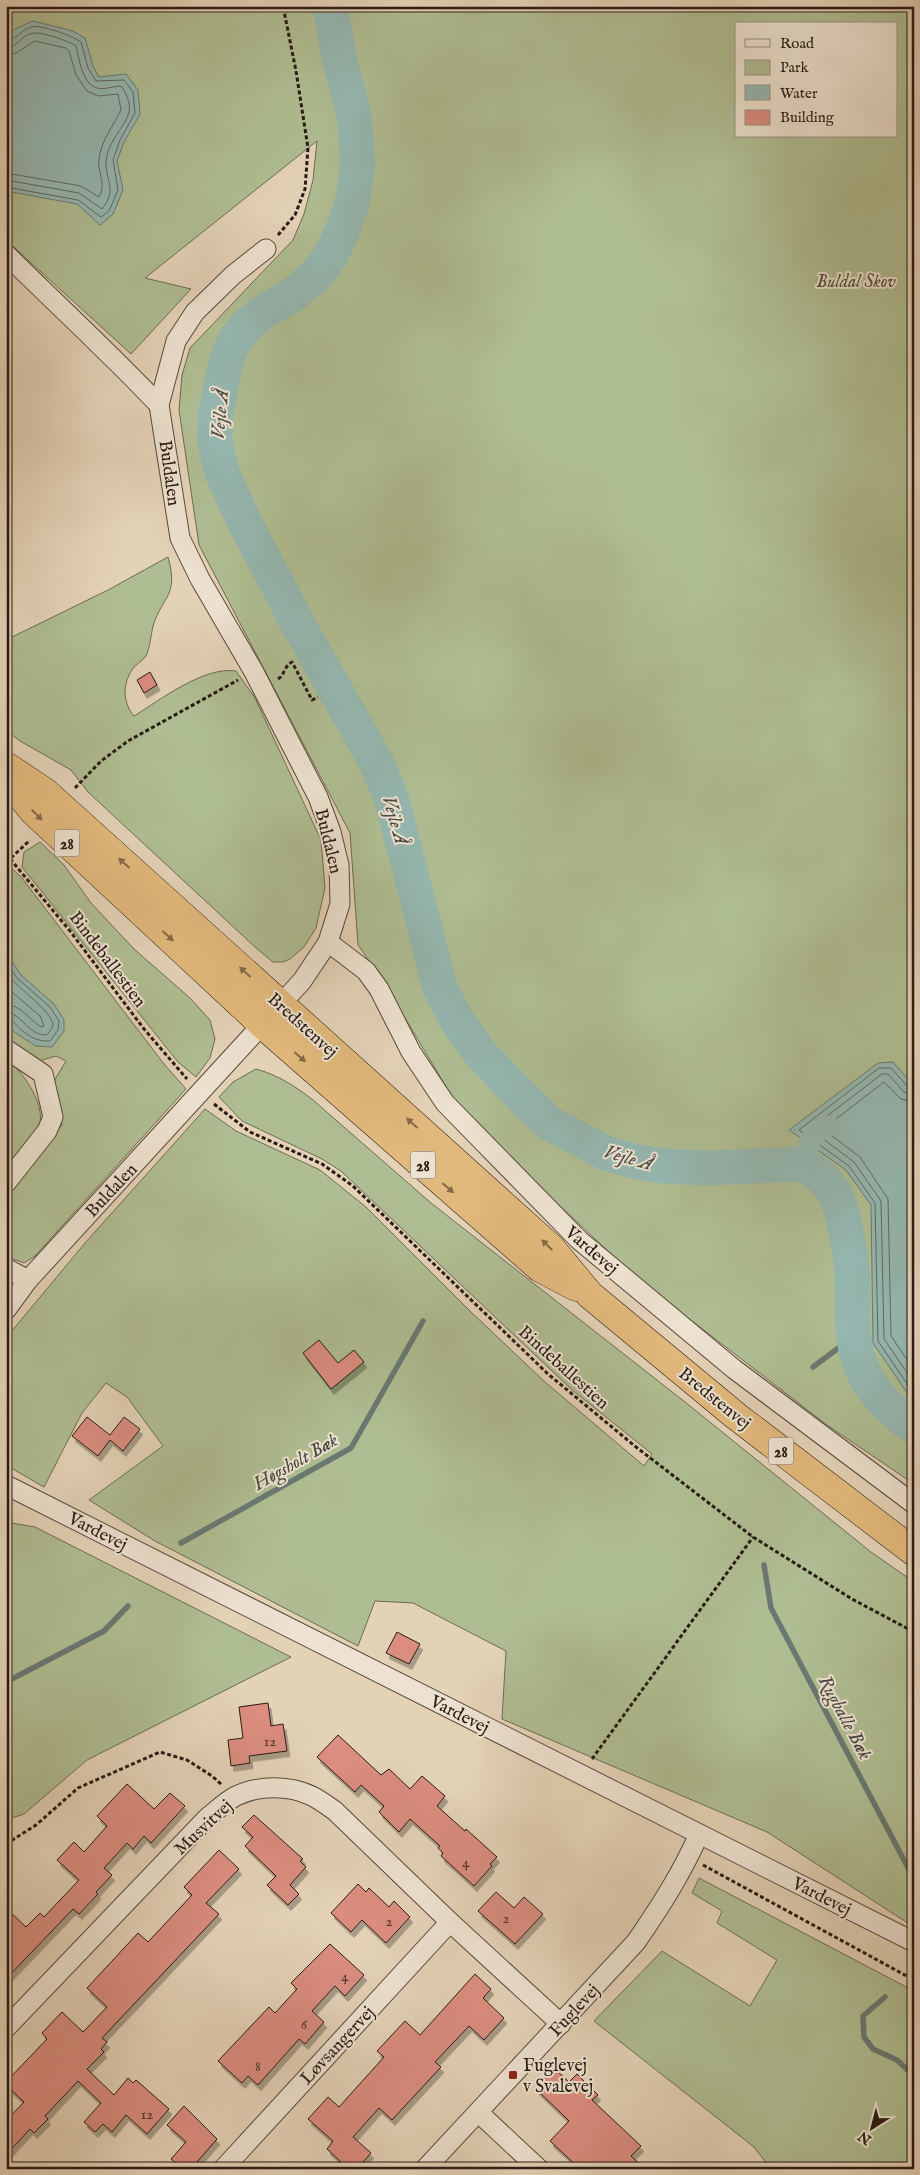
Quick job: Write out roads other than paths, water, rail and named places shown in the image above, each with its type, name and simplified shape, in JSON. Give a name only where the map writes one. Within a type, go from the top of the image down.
[{"type":"highway","name":"Bredstenvej","points":[[6,766],[46,792],[550,1248],[590,1295],[736,1416],[914,1552]]},
{"type":"highway","name":"Bredstenvej","points":[[6,778],[34,812],[263,1025],[540,1268],[590,1295]]},
{"type":"street","name":"Buldalen","points":[[6,1310],[28,1280],[302,982],[328,942],[340,904],[339,865],[331,832],[318,797],[254,672],[200,579],[180,538],[159,406],[176,341],[195,312],[233,275],[266,249]]},
{"type":"street","points":[[6,254],[65,314],[129,373],[159,406]]},
{"type":"street","name":"Vardevej","points":[[328,942],[366,971],[380,989],[411,1052],[445,1104],[578,1240],[734,1369],[914,1504]]},
{"type":"street","points":[[6,1049],[43,1074],[53,1116],[47,1132],[6,1182]]},
{"type":"street","points":[[6,1268],[28,1280]]},
{"type":"street","name":"Vardevej","points":[[6,1485],[914,1942]]},
{"type":"street","name":"Musvitvej","points":[[6,2028],[207,1818],[234,1797],[250,1791],[268,1788],[294,1789],[313,1796],[335,1812],[450,1922],[561,2024]]},
{"type":"street","name":"Fuglevej","points":[[425,2169],[636,1942],[661,1906],[689,1858],[699,1834]]},
{"type":"street","name":"Løvsangervej","points":[[223,2169],[450,1922]]},
{"type":"street","points":[[478,2112],[540,2169]]},
{"type":"water","points":[[33,21],[73,31],[85,38],[93,66],[99,77],[126,74],[138,90],[140,114],[124,142],[117,161],[123,190],[113,214],[100,225],[77,204],[6,191],[6,38],[15,29]]},
{"type":"water","points":[[6,952],[21,975],[54,1004],[64,1020],[64,1031],[52,1047],[36,1046],[14,1032],[6,1020]]},
{"type":"water","points":[[893,1062],[914,1086],[914,1400],[873,1343],[871,1205],[846,1170],[789,1130],[878,1063]]},
{"type":"waterway","name":"Vejle Å","points":[[330,6],[340,62],[354,114],[358,166],[352,204],[330,257],[315,276],[293,295],[266,310],[247,325],[234,341],[226,362],[215,416],[215,443],[222,473],[245,523],[298,624],[375,760],[391,797],[440,988],[456,1019],[481,1054],[549,1123],[606,1153],[633,1161],[663,1166],[706,1168],[800,1164],[821,1176],[836,1196],[842,1212],[852,1270],[852,1316],[854,1339],[859,1361],[874,1390],[896,1414],[914,1427]]},
{"type":"waterway","points":[[807,1167],[807,1153],[810,1142],[817,1132],[829,1126]]},
{"type":"waterway","name":"Høgsholt Bæk","points":[[181,1543],[351,1448],[423,1321]]},
{"type":"waterway","name":"Rugballe Bæk","points":[[813,1367],[853,1337]]},
{"type":"waterway","name":"Rugballe Bæk","points":[[764,1565],[771,1608],[914,1879]]},
{"type":"waterway","name":"Høgsholt Bæk","points":[[6,1682],[104,1631],[128,1606]]},
{"type":"waterway","name":"Rugballe Bæk","points":[[885,1997],[863,2016],[864,2037],[873,2049],[897,2060],[914,2076]]},
{"type":"place","name":"Fuglevej v Svalevej","points":[[513,2075]]},
{"type":"park label","name":"Buldal Skov","points":[[856,281]]}]
